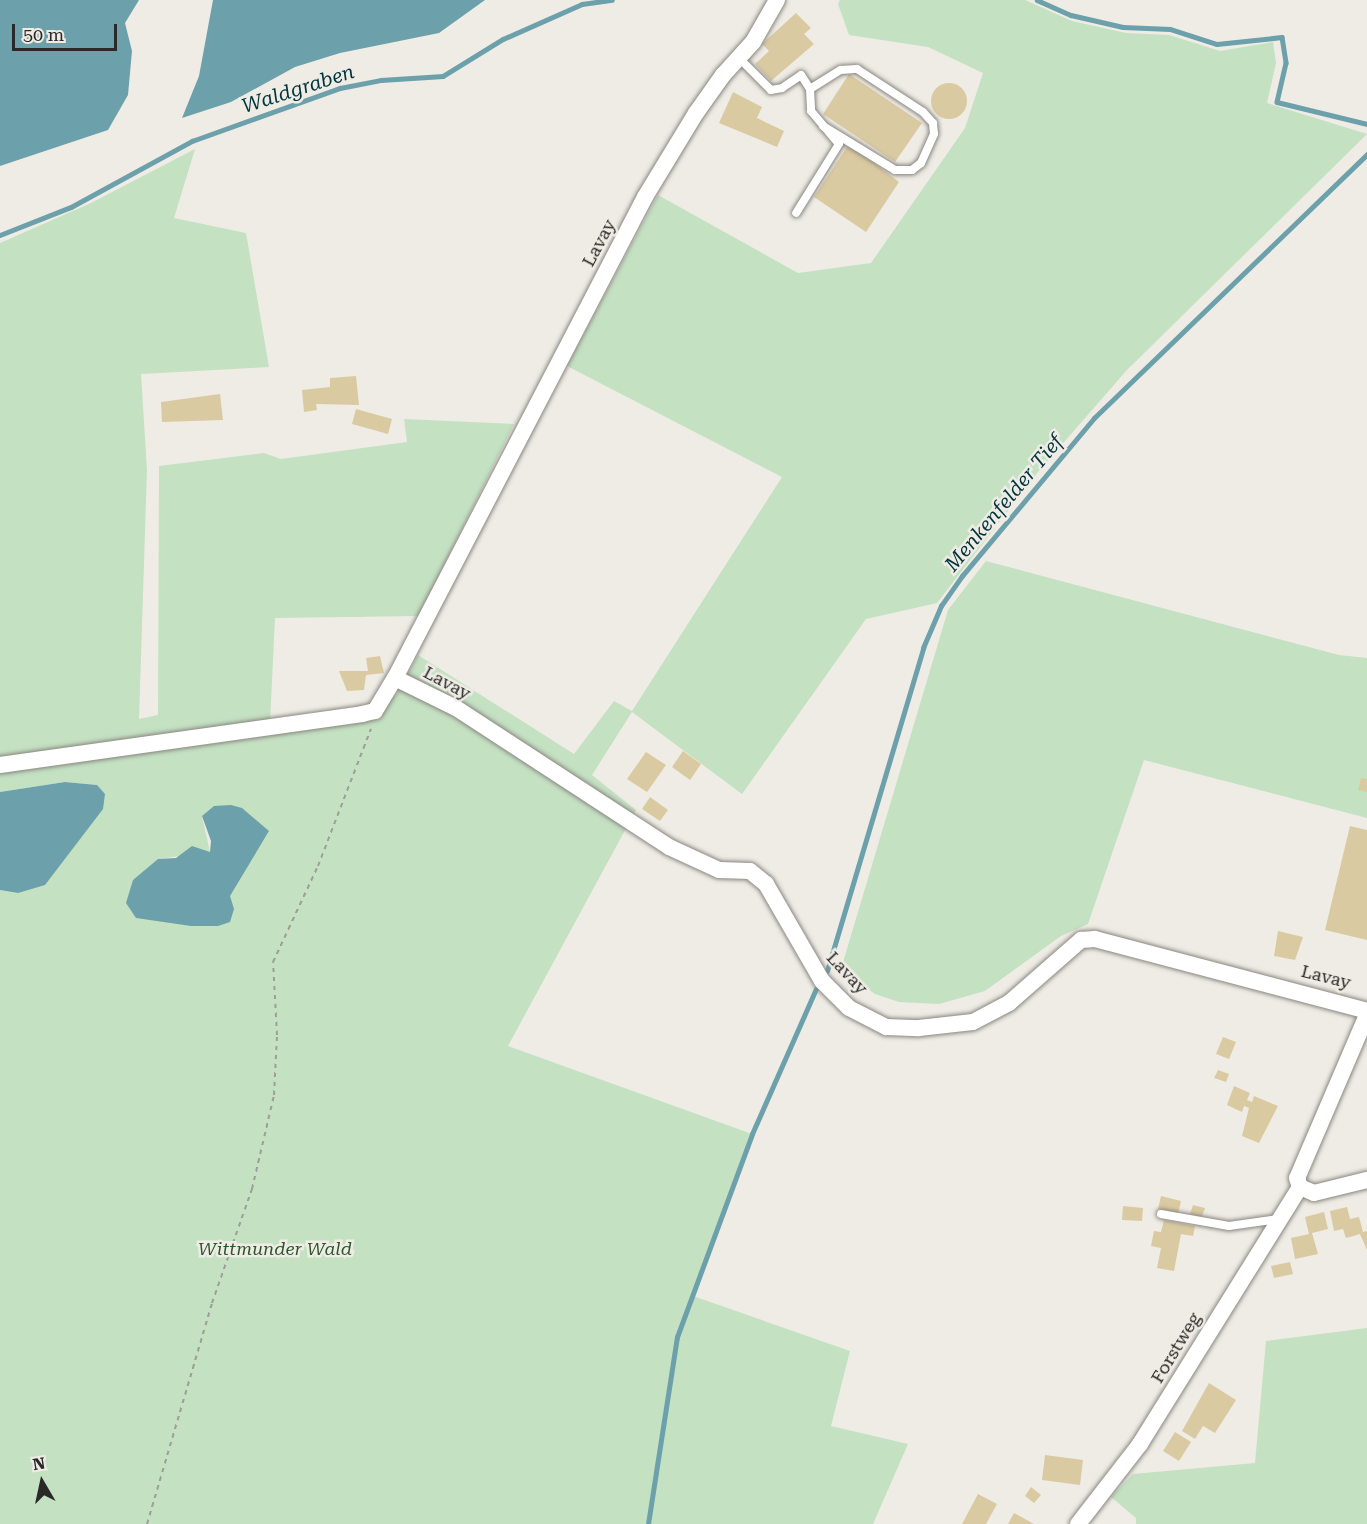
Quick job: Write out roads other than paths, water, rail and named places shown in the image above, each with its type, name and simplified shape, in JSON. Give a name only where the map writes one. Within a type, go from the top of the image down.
[{"type":"street","name":"Lavay","points":[[0,765],[375,711],[395,678],[462,544],[645,197],[696,113],[753,42],[777,0]]},
{"type":"street","name":"Lavay","points":[[395,678],[456,708],[669,847],[719,870],[750,871],[766,884],[822,981],[849,1008],[886,1027],[919,1028],[973,1022],[1009,1003],[1081,940],[1095,939],[1367,1013]]},
{"type":"street","name":"Forstweg","points":[[1078,1524],[1140,1444],[1300,1187],[1299,1167],[1367,1013]]},
{"type":"street","points":[[1300,1187],[1314,1193],[1367,1180]]},
{"type":"lane","points":[[739,58],[771,90],[782,88],[801,75],[810,89],[811,111],[838,144],[796,213]]},
{"type":"lane","points":[[810,89],[841,70],[857,69],[923,112],[933,123],[934,134],[921,164],[912,170],[895,170],[823,126]]},
{"type":"lane","points":[[1161,1214],[1229,1226],[1279,1218]]},
{"type":"water","points":[[0,0],[139,0],[125,23],[132,51],[128,95],[108,130],[0,166]]},
{"type":"water","points":[[213,0],[485,0],[439,33],[340,53],[295,67],[231,102],[182,118],[199,76]]},
{"type":"water","points":[[65,782],[97,785],[105,794],[103,809],[45,885],[18,893],[0,890],[0,792]]},
{"type":"water","points":[[231,805],[242,808],[269,831],[230,896],[234,909],[230,922],[218,926],[191,926],[136,918],[126,903],[133,880],[158,859],[176,858],[192,846],[210,852],[211,841],[202,816],[214,806]]},
{"type":"waterway","name":"Waldgraben","points":[[0,235],[71,207],[192,141],[340,88],[381,80],[443,76],[503,39],[582,4],[612,0]]},
{"type":"waterway","name":"Waldgraben","points":[[1037,0],[1071,15],[1123,27],[1170,29],[1217,44],[1282,37],[1286,63],[1277,102],[1367,124]]},
{"type":"waterway","name":"Menkenfelder Tief","points":[[827,971],[923,648],[941,606],[962,576],[1094,418],[1367,154]]},
{"type":"waterway","points":[[648,1524],[677,1337],[752,1134],[816,989]]},
{"type":"park label","name":"Wittmunder Wald","points":[[275,1249]]}]
